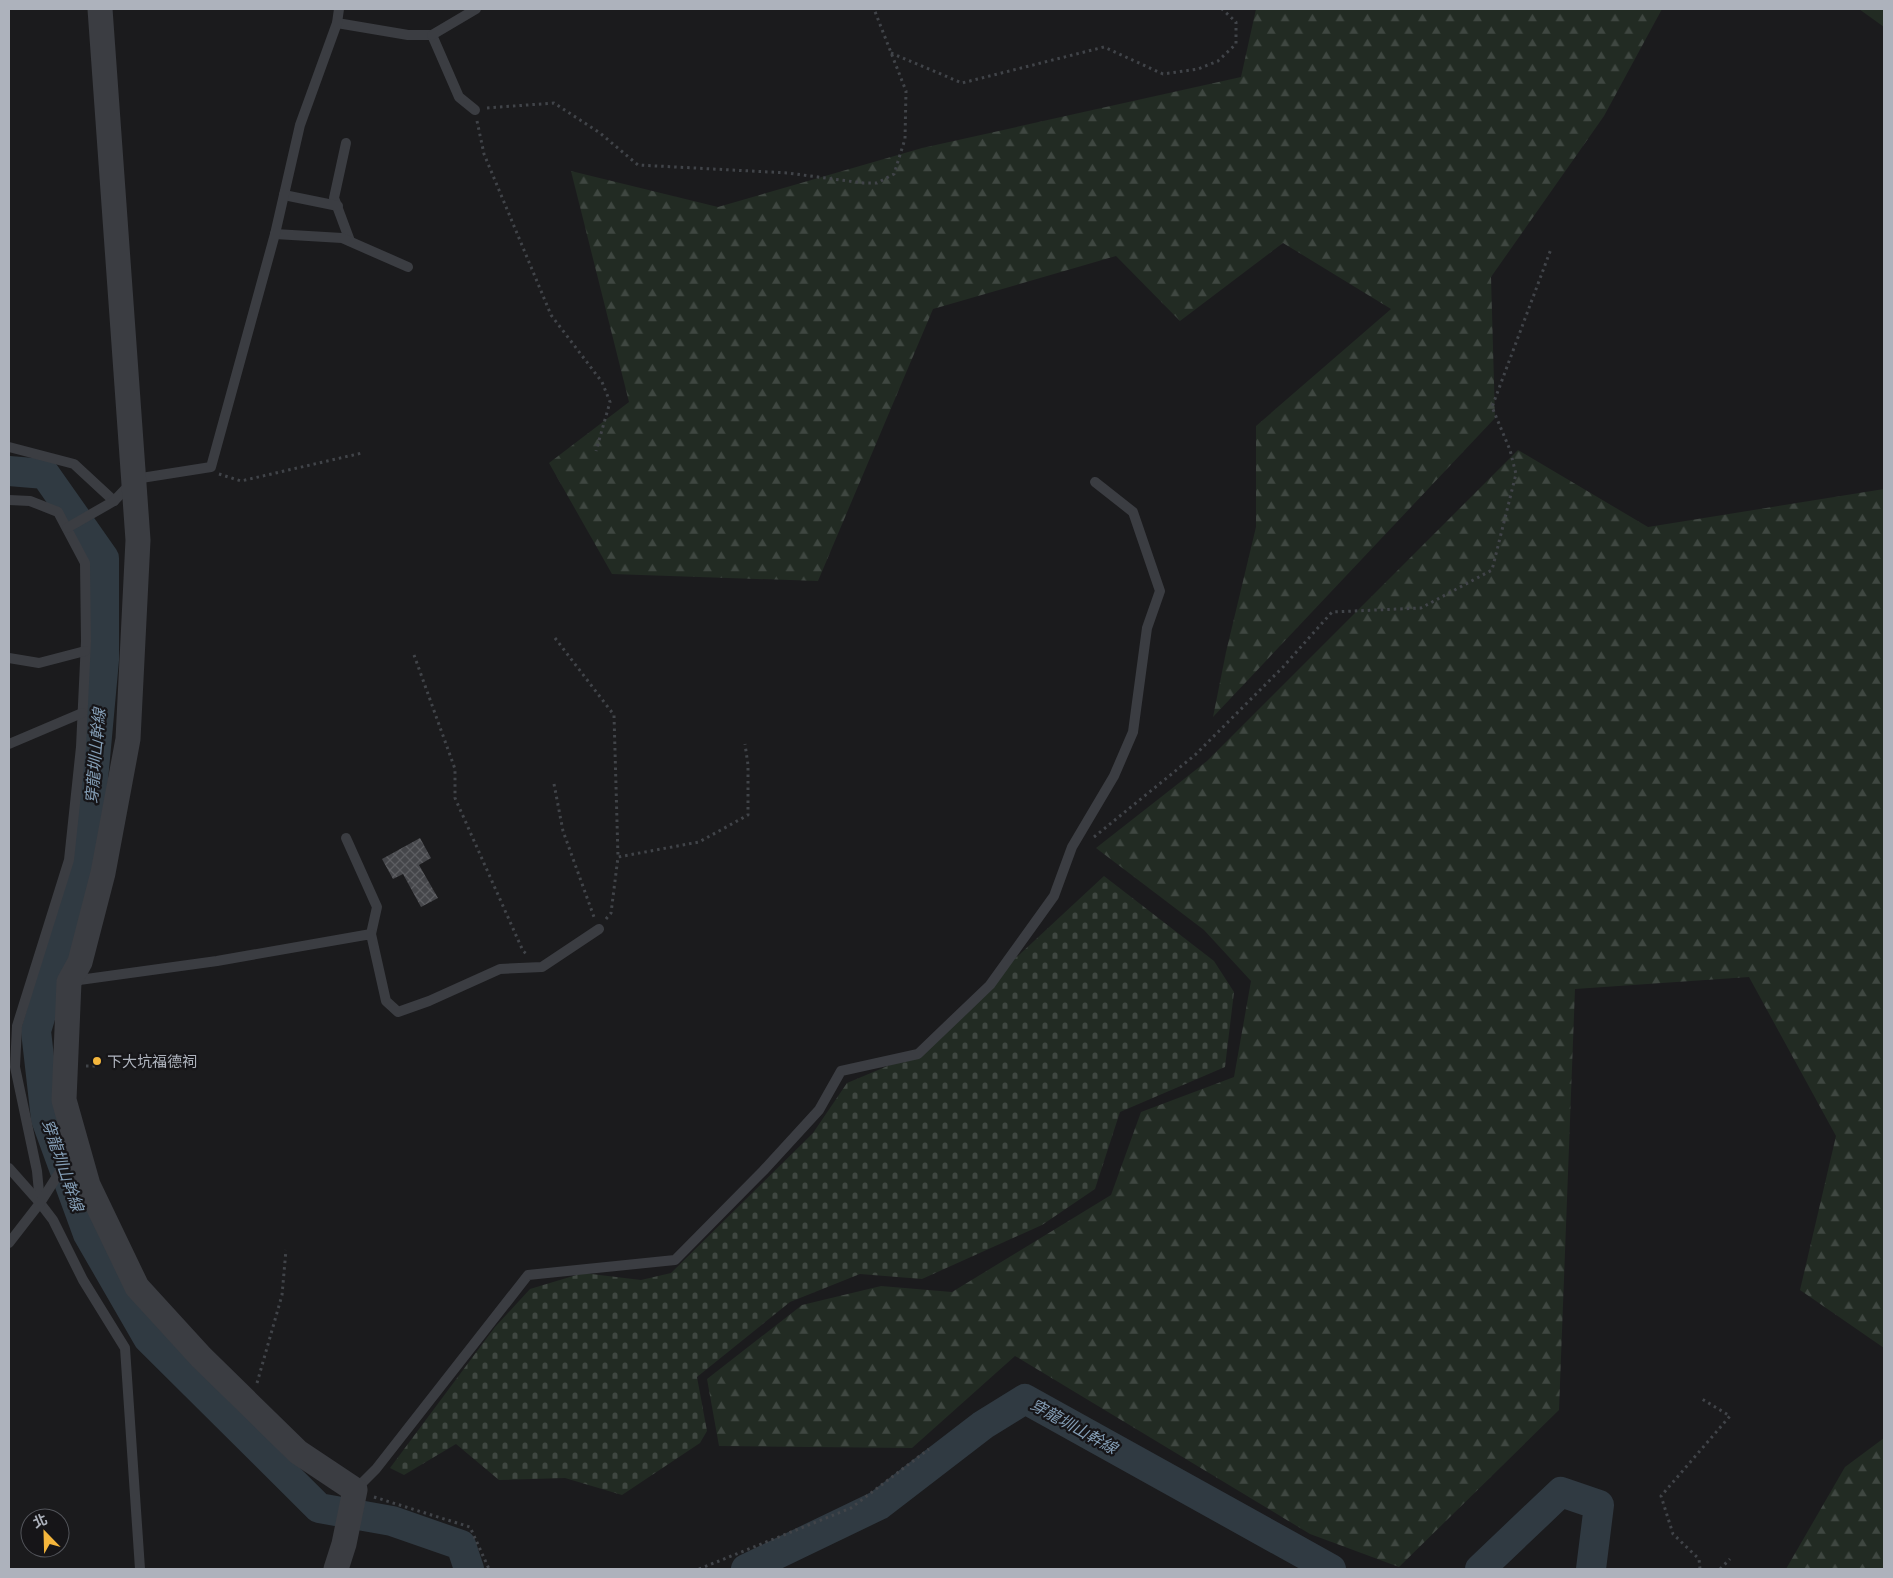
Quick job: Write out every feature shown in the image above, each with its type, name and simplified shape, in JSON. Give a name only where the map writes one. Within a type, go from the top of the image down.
[{"type":"street","points":[[100,9],[138,540],[128,739],[102,873],[80,962],[69,982],[64,1100],[88,1185],[137,1287],[200,1357],[298,1452],[355,1490],[344,1544],[336,1569]]},
{"type":"lane","points":[[67,528],[114,501],[135,479],[211,467],[275,234],[300,125],[337,23],[339,9]]},
{"type":"lane","points":[[337,23],[408,35],[432,35],[476,9]]},
{"type":"lane","points":[[432,35],[459,98],[475,110]]},
{"type":"lane","points":[[346,143],[334,198],[350,241]]},
{"type":"lane","points":[[284,194],[338,206]]},
{"type":"lane","points":[[275,234],[342,238],[408,267]]},
{"type":"lane","points":[[9,447],[74,464],[114,501]]},
{"type":"lane","points":[[355,1490],[376,1469],[528,1275],[675,1260],[820,1110],[841,1071],[918,1054],[990,986],[1054,896],[1072,848],[1114,776],[1133,732],[1148,628],[1160,591],[1133,512],[1095,482]]},
{"type":"lane","points":[[9,500],[30,502],[58,512],[84,563],[85,651],[82,713],[74,824],[69,860],[17,1026],[15,1067],[36,1171],[40,1203]]},
{"type":"lane","points":[[9,658],[39,662],[85,651]]},
{"type":"lane","points":[[9,744],[82,713]]},
{"type":"lane","points":[[346,838],[378,907],[371,934],[386,1001],[398,1012],[429,1001],[500,969],[542,967],[599,929]]},
{"type":"lane","points":[[69,982],[217,960],[371,934]]},
{"type":"lane","points":[[9,1243],[40,1203],[77,1145]]},
{"type":"lane","points":[[9,1168],[53,1220],[83,1280],[125,1348],[140,1569]]},
{"type":"path","points":[[596,452],[610,402],[602,382],[551,315],[484,154],[475,110],[554,103],[600,133],[638,165],[788,173],[864,183],[878,183],[894,174],[905,139],[906,91],[874,9]]},
{"type":"path","points":[[890,53],[962,83],[1104,46],[1163,74],[1198,70],[1218,61],[1236,44],[1236,22],[1222,9]]},
{"type":"path","points":[[1072,848],[1091,840],[1195,755],[1283,667],[1332,612],[1421,608],[1492,570],[1516,474],[1510,450],[1492,407],[1551,249]]},
{"type":"path","points":[[211,467],[223,476],[240,481],[362,453]]},
{"type":"path","points":[[555,638],[614,715],[618,857],[611,913],[599,929]]},
{"type":"path","points":[[414,655],[455,769],[455,798],[523,951],[542,967]]},
{"type":"path","points":[[618,857],[699,842],[748,815],[748,765],[745,744]]},
{"type":"path","points":[[554,784],[562,831],[599,929]]},
{"type":"path","points":[[250,1406],[282,1295],[286,1250]]},
{"type":"path","points":[[1700,1569],[1699,1560],[1673,1534],[1661,1496],[1730,1416],[1702,1399]]},
{"type":"path","points":[[699,1569],[851,1508],[929,1449]]},
{"type":"path","points":[[355,1490],[470,1527],[489,1569]]},
{"type":"path","points":[[1720,1569],[1730,1559]]},
{"type":"green space","points":[[1256,9],[1662,9],[1604,116],[1491,277],[1495,418],[1213,717],[1226,652],[1256,527],[1256,426],[1391,309],[1283,243],[1180,321],[1116,256],[933,309],[818,581],[612,574],[549,463],[629,402],[571,171],[718,207],[922,148],[1241,77]]},
{"type":"green space","points":[[1859,9],[1884,9],[1884,27]]},
{"type":"green space","points":[[1518,450],[1648,527],[1884,489],[1884,1348],[1800,1290],[1836,1136],[1749,977],[1575,989],[1559,1410],[1399,1567],[1310,1534],[1015,1356],[912,1448],[719,1446],[707,1379],[802,1305],[881,1286],[952,1292],[1111,1195],[1141,1112],[1234,1077],[1251,981],[1204,930],[1096,848],[1207,761]]},
{"type":"green space","points":[[1104,876],[1214,961],[1234,992],[1225,1067],[1120,1112],[1095,1189],[1042,1225],[922,1279],[860,1274],[790,1302],[697,1377],[707,1431],[700,1443],[622,1495],[565,1478],[499,1480],[456,1444],[404,1475],[390,1468],[495,1327],[530,1289],[583,1273],[641,1280],[671,1273],[813,1133],[847,1083],[909,1057]]},
{"type":"green space","points":[[1884,1438],[1884,1569],[1786,1569],[1845,1467]]},
{"type":"building","points":[[420,838],[431,858],[419,865],[438,898],[421,907],[403,874],[393,879],[382,859]]},
{"type":"waterway","name":"穿龍圳山幹線","points":[[9,471],[45,474],[104,558],[104,660],[85,867],[36,1031],[46,1119],[88,1234],[148,1338],[319,1508],[392,1521],[461,1545],[469,1569]]},
{"type":"waterway","name":"穿龍圳山幹線","points":[[746,1569],[879,1505],[983,1425],[1025,1399],[1331,1569]]},
{"type":"waterway","name":"穿龍圳山幹線","points":[[1480,1569],[1561,1492],[1599,1505],[1591,1569]]},
{"type":"place","name":"下大坑福德祠","points":[[97,1061]]}]
